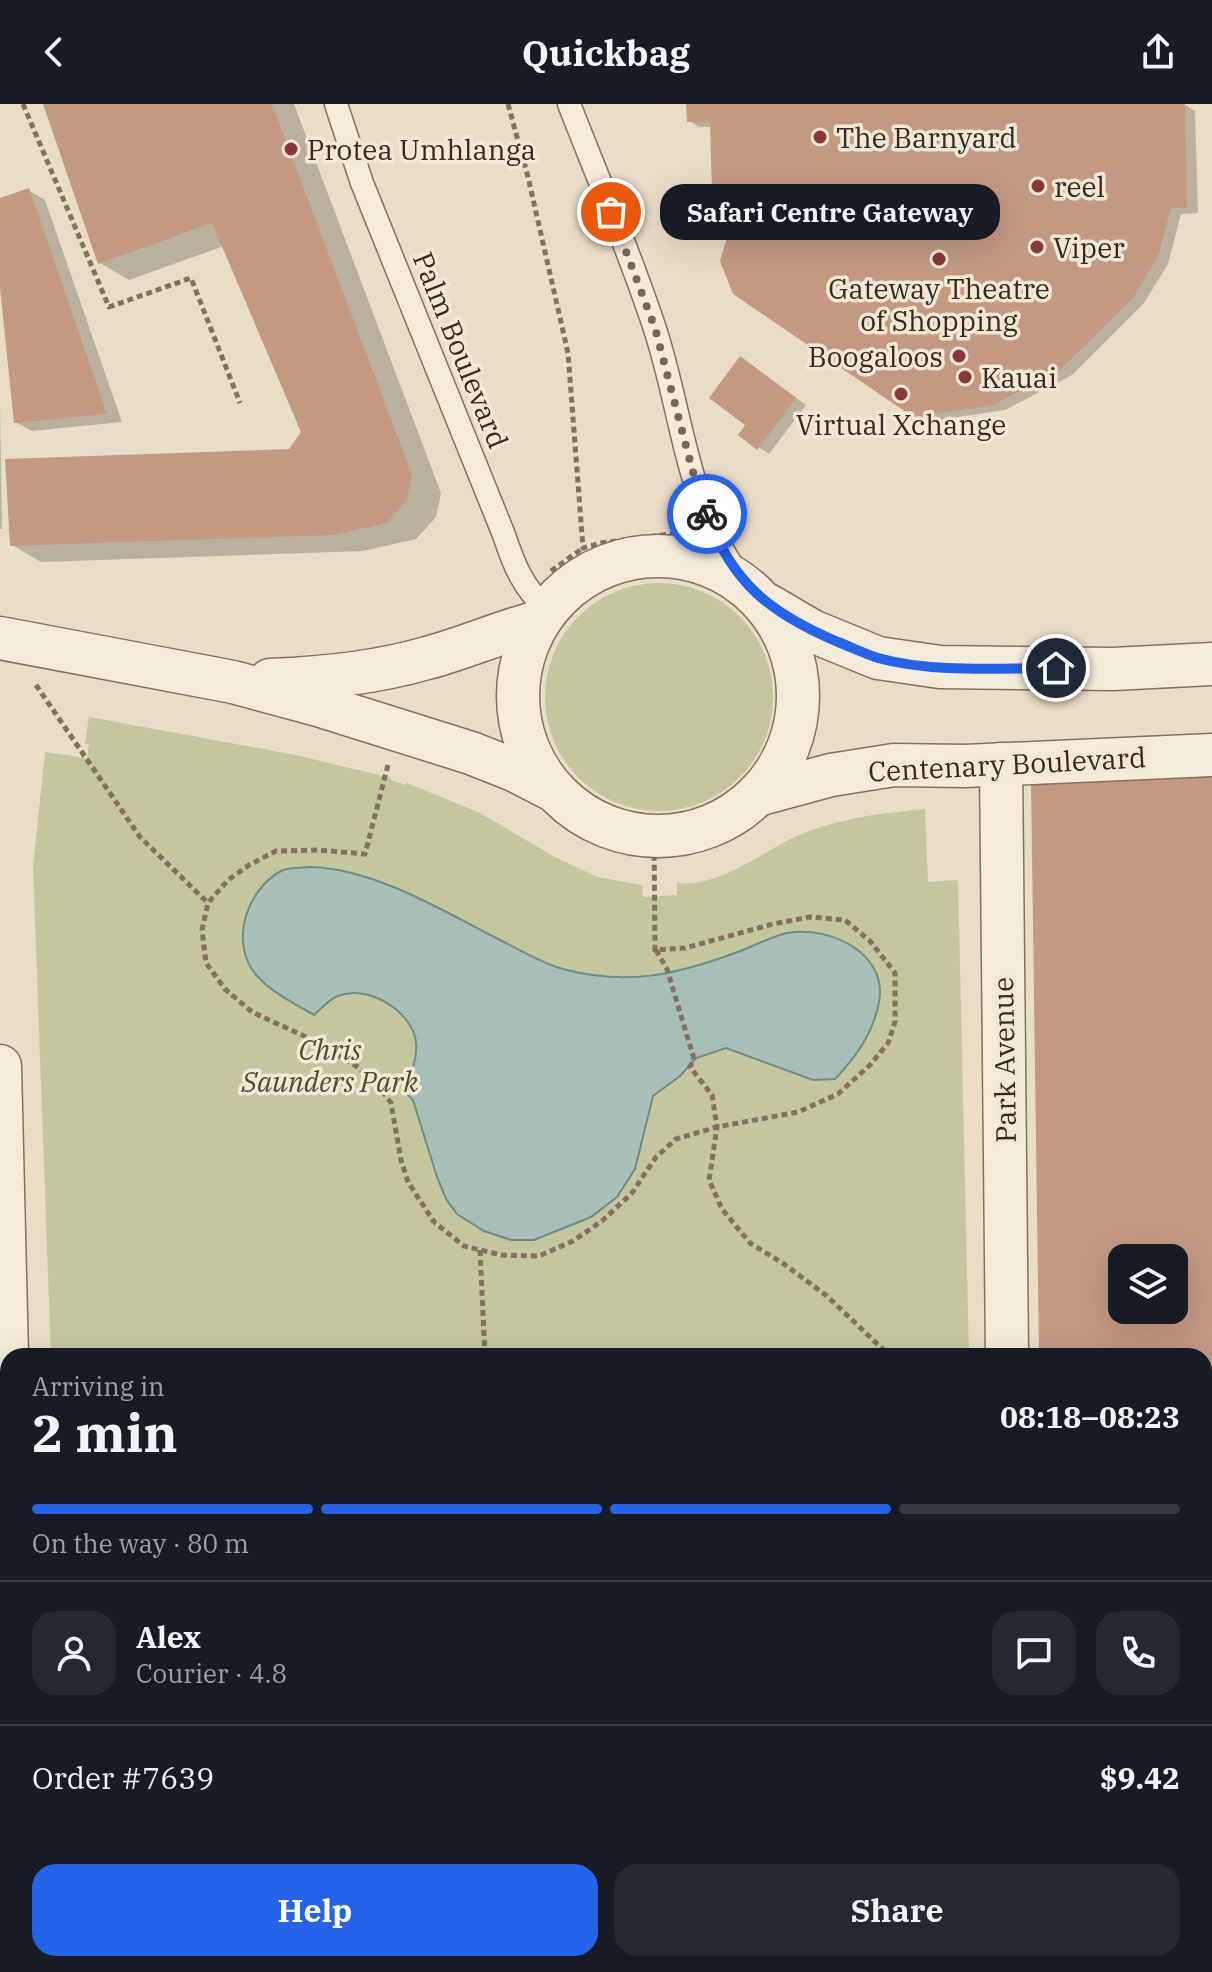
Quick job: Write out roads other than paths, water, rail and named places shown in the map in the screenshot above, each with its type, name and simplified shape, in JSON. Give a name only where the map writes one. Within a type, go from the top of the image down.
[{"type":"street","points":[[233,682],[336,677],[428,658],[508,630],[591,572],[618,561],[647,556],[675,556],[704,562],[730,574],[812,631],[878,658],[940,667],[1113,669],[1212,664]]},
{"type":"street","points":[[1,647],[233,682],[397,729],[514,770],[553,790],[578,811],[607,827],[638,835],[671,836],[702,829],[732,815],[757,795],[774,775],[787,751],[799,700],[797,674],[791,648],[780,625],[759,597]]},
{"type":"street","points":[[537,607],[520,671],[517,696],[526,747],[553,790]]},
{"type":"street","name":"Centenary Boulevard","points":[[757,795],[831,775],[894,765],[1212,755]]},
{"type":"street","name":"Park Avenue","points":[[1001,764],[1007,1348]]},
{"type":"street","points":[[0,1066],[7,1348]]},
{"type":"lane","name":"Palm Boulevard","points":[[336,104],[362,183],[504,535],[518,577],[537,607]]},
{"type":"lane","points":[[569,104],[655,328],[695,480],[712,529],[730,564],[759,597]]},
{"type":"water","points":[[311,867],[360,875],[385,884],[434,905],[540,960],[563,969],[608,977],[650,976],[692,967],[787,933],[822,934],[839,939],[867,959],[876,972],[880,989],[878,1007],[861,1046],[835,1079],[813,1080],[726,1048],[696,1058],[680,1076],[653,1096],[635,1169],[617,1197],[591,1217],[534,1240],[511,1240],[484,1231],[457,1214],[446,1199],[413,1100],[404,1091],[415,1061],[416,1048],[413,1031],[406,1020],[375,997],[350,993],[331,999],[314,1015],[270,988],[249,964],[243,934],[250,904],[258,891],[281,871]]},
{"type":"place","name":"The Barnyard","points":[[820,137]]},
{"type":"place","name":"Protea Umhlanga","points":[[291,149]]},
{"type":"place","name":"reel","points":[[1038,186]]},
{"type":"place","name":"Safari Centre Gateway","points":[[611,212]]},
{"type":"place","name":"Viper","points":[[1037,247]]},
{"type":"place","name":"Gateway Theatre of Shopping","points":[[939,259]]},
{"type":"place","name":"Boogaloos","points":[[959,356]]},
{"type":"place","name":"Kauai","points":[[965,377]]},
{"type":"place","name":"Virtual Xchange","points":[[901,394]]},
{"type":"park label","name":"Chris Saunders Park","points":[[330,1065]]}]
